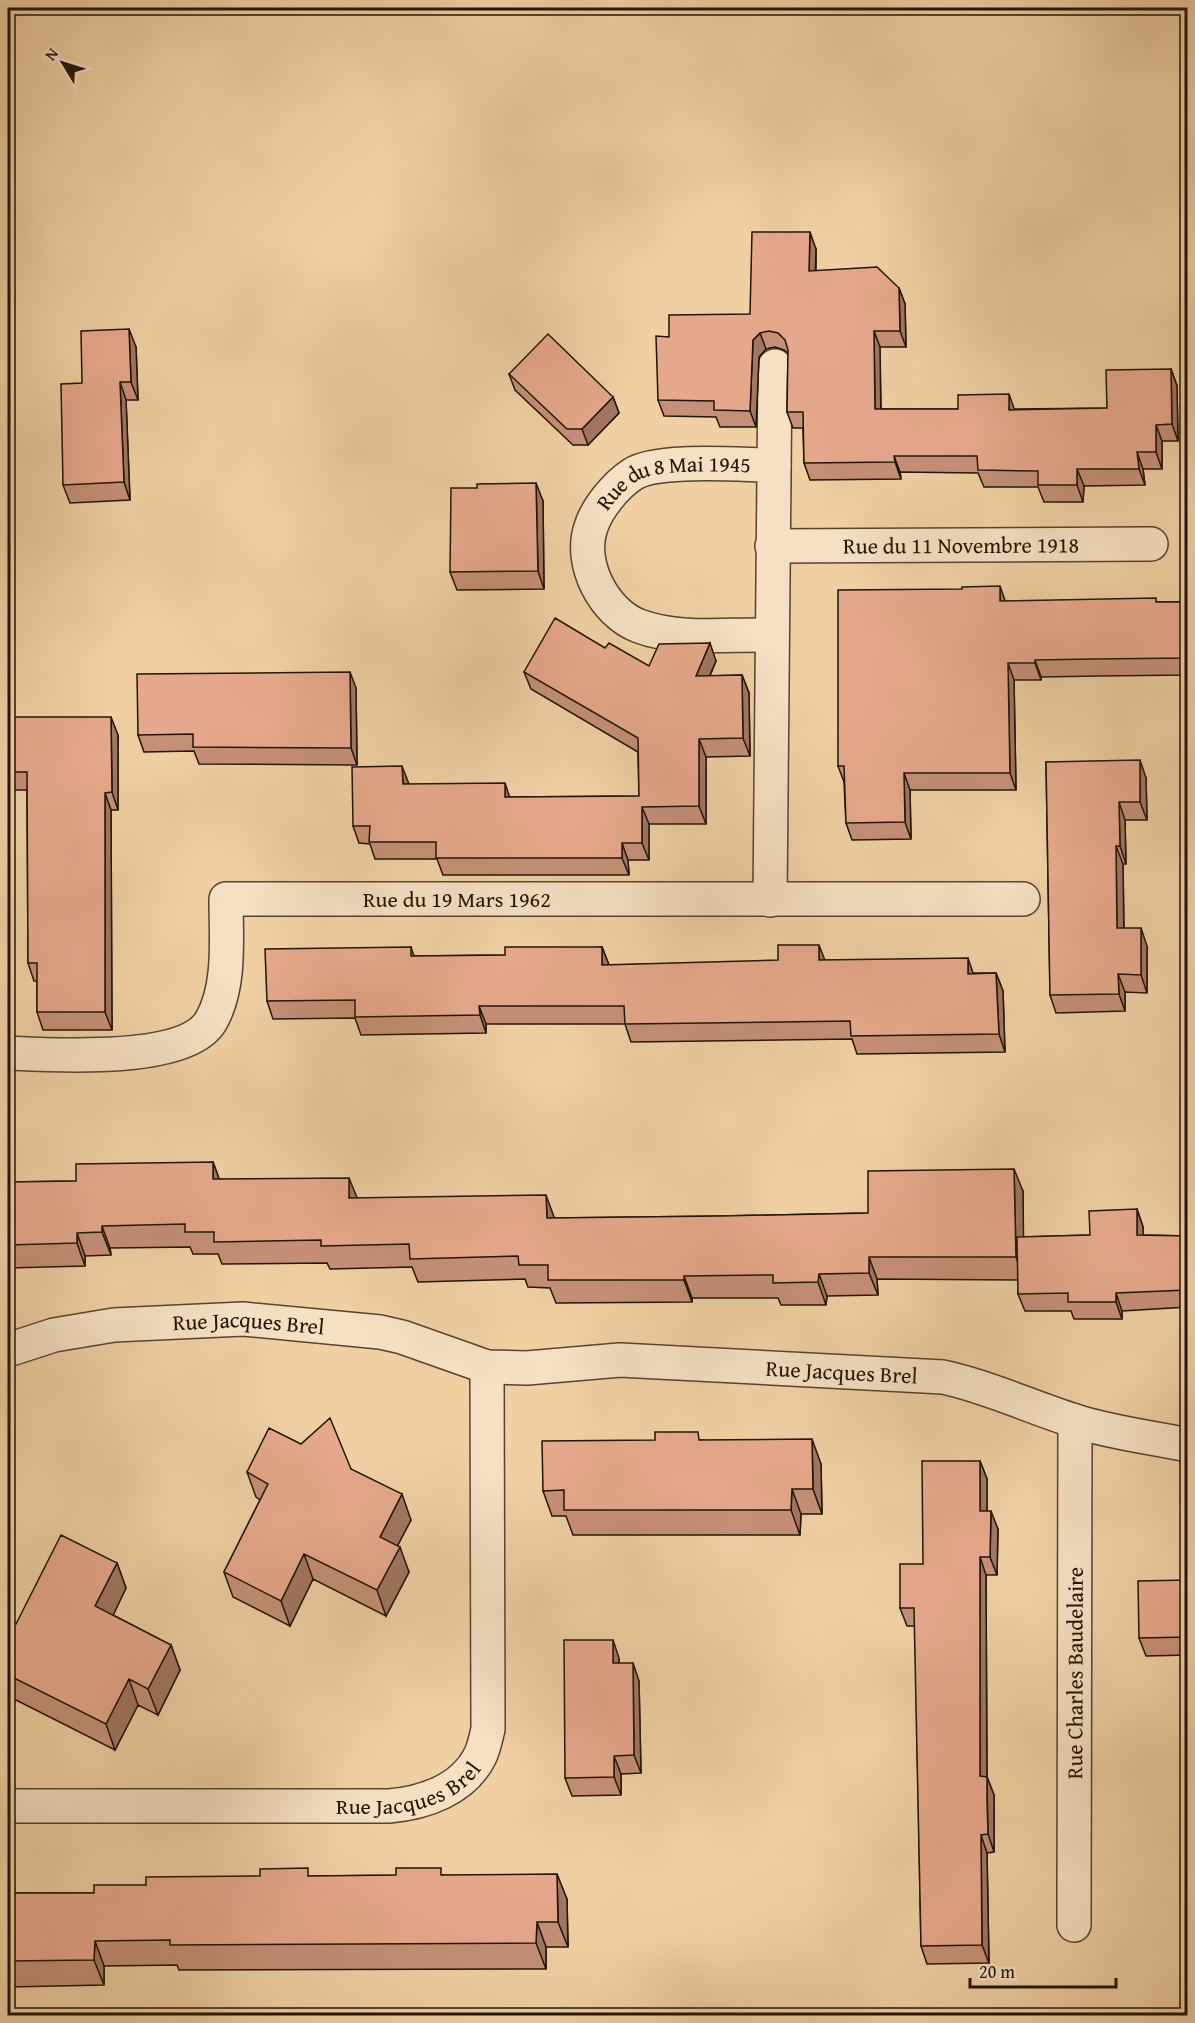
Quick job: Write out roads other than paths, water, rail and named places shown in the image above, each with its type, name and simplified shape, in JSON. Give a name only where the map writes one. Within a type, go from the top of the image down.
[{"type":"street","name":"Rue du 8 Mai 1945","points":[[770,900],[775,366]]},
{"type":"street","name":"Rue du 8 Mai 1945","points":[[771,635],[669,633],[637,626],[610,606],[596,584],[589,557],[590,528],[608,497],[634,473],[665,465],[774,465]]},
{"type":"street","name":"Rue du 11 Novembre 1918","points":[[772,546],[1151,544]]},
{"type":"street","name":"Rue du 19 Mars 1962","points":[[8,1053],[126,1053],[163,1048],[193,1039],[210,1022],[220,997],[226,961],[226,899],[1023,899]]},
{"type":"street","name":"Rue Jacques Brel","points":[[8,1350],[54,1335],[114,1325],[243,1319],[402,1336],[487,1367],[527,1368],[620,1360],[943,1377],[975,1384],[1075,1421],[1133,1436],[1188,1445]]},
{"type":"street","name":"Rue Jacques Brel","points":[[8,1806],[389,1806],[416,1803],[439,1794],[461,1779],[480,1757],[488,1729],[487,1367]]},
{"type":"street","name":"Rue Charles Baudelaire","points":[[1074,1925],[1075,1421]]}]
